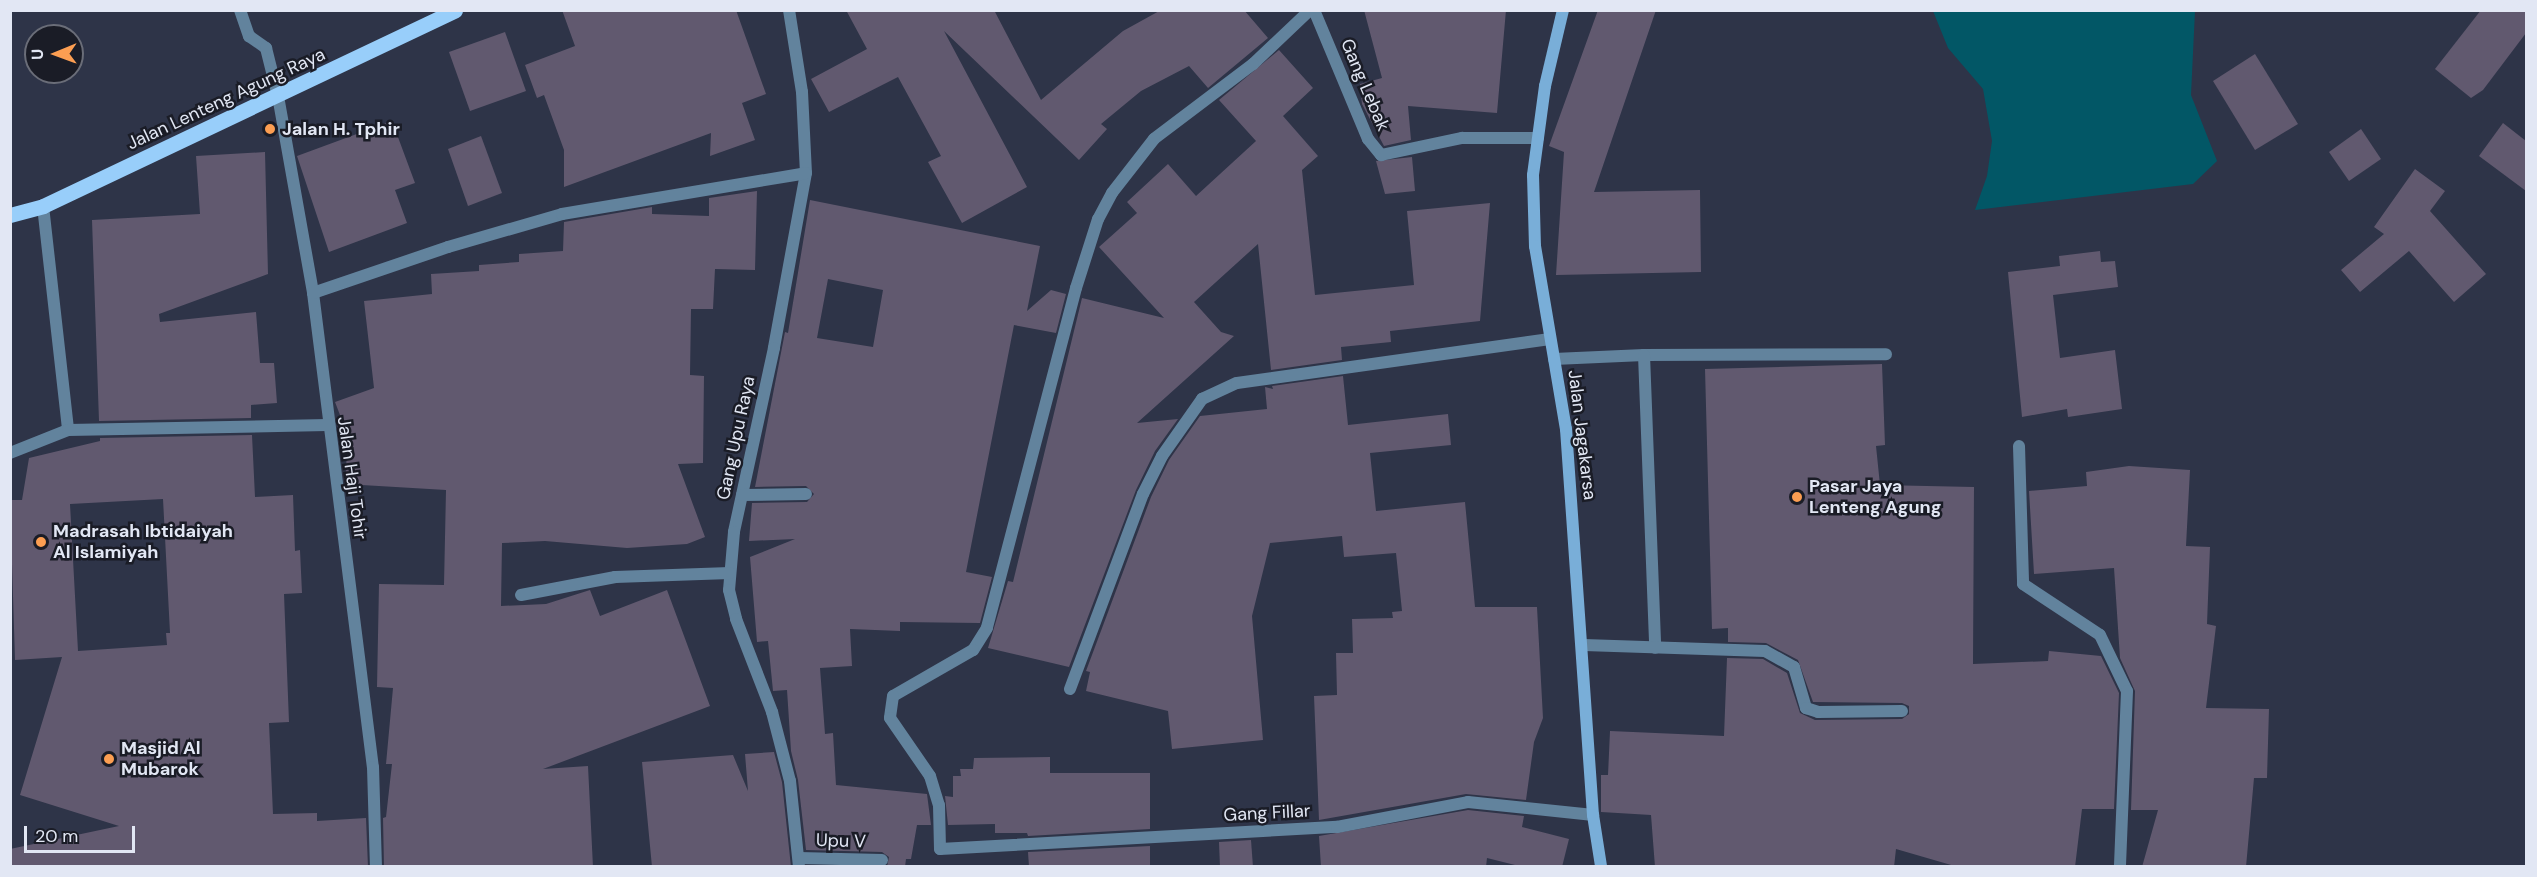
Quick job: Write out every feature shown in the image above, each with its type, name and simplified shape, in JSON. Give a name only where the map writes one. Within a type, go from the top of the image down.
[{"type":"main road","name":"Jalan Lenteng Agung Raya","points":[[10,216],[44,206],[455,10]]},
{"type":"main road","name":"Jalan Jagakarsa","points":[[1563,10],[1545,86],[1533,175],[1535,246],[1566,429],[1584,645],[1593,815],[1601,867]]},
{"type":"street","name":"Jalan Haji Tohir","points":[[240,10],[249,36],[266,48],[278,96],[313,294],[327,425],[373,767],[376,867]]},
{"type":"street","name":"Gang Upu Raya","points":[[789,10],[802,92],[806,173],[774,348],[742,495],[730,573],[731,603],[764,688],[790,781],[799,862]]},
{"type":"street","name":"Gang Lebak","points":[[1312,10],[1368,139],[1381,155],[1462,138],[1538,138]]},
{"type":"street","name":"Gang Fillar","points":[[1312,10],[1253,64],[1154,139],[1129,167],[1098,219],[1076,288],[987,628],[973,650],[905,686],[889,705],[896,729],[930,776],[939,805],[940,849],[1337,827],[1468,802],[1593,815]]},
{"type":"street","points":[[313,294],[448,247],[562,214],[806,173]]},
{"type":"street","points":[[44,206],[68,430]]},
{"type":"street","points":[[1070,689],[1143,494],[1162,456],[1202,399],[1237,384],[1550,339]]},
{"type":"street","points":[[1554,359],[1644,355],[1886,354]]},
{"type":"street","points":[[1644,355],[1655,648]]},
{"type":"street","points":[[10,453],[68,430],[327,425]]},
{"type":"street","points":[[2019,446],[2023,585],[2100,635],[2127,691],[2120,867]]},
{"type":"street","points":[[742,495],[806,494]]},
{"type":"street","points":[[521,595],[615,577],[730,573]]},
{"type":"street","points":[[1584,645],[1765,651],[1794,668],[1806,708],[1818,712],[1902,711]]},
{"type":"street","name":"Upu V","points":[[799,862],[882,860]]},
{"type":"water","points":[[1933,11],[2195,11],[2191,95],[2217,161],[2193,184],[1975,210],[1987,176],[1992,141],[1983,89],[1948,48]]},
{"type":"building","points":[[562,10],[736,10],[766,94],[742,103],[755,140],[710,156],[711,133],[564,187],[564,150],[544,95],[537,98],[525,65],[575,46]]},
{"type":"building","points":[[846,10],[994,10],[1041,100],[1123,31],[1161,10],[1244,10],[1268,38],[1208,88],[1189,66],[1141,91],[1101,124],[1107,129],[1079,160],[944,31],[1027,187],[962,223],[928,162],[941,156],[898,77],[829,112],[811,79],[867,49]]},
{"type":"building","points":[[1364,10],[1506,10],[1497,113],[1408,106],[1411,140],[1384,146],[1362,104],[1360,84],[1382,78]]},
{"type":"building","points":[[1598,10],[1656,10],[1594,192],[1700,190],[1701,272],[1556,275],[1564,152],[1549,146]]},
{"type":"building","points":[[2481,10],[2526,10],[2526,33],[2483,90],[2471,98],[2435,69]]},
{"type":"building","points":[[505,32],[526,91],[470,111],[449,52]]},
{"type":"building","points":[[1279,50],[1313,88],[1283,116],[1318,156],[1302,170],[1315,295],[1414,285],[1407,211],[1490,203],[1480,321],[1390,331],[1391,342],[1341,347],[1342,360],[1271,370],[1258,244],[1194,302],[1221,332],[1234,336],[1137,423],[1178,419],[1155,451],[1136,490],[1069,667],[988,648],[1008,581],[1013,582],[1082,298],[1164,318],[1099,247],[1137,213],[1127,202],[1168,164],[1196,196],[1256,141],[1219,100]]},
{"type":"building","points":[[2255,54],[2298,124],[2255,150],[2213,81]]},
{"type":"building","points":[[392,121],[415,183],[395,190],[407,223],[329,252],[297,156]]},
{"type":"building","points":[[2503,123],[2526,141],[2526,191],[2479,156]]},
{"type":"building","points":[[2361,129],[2381,159],[2349,181],[2329,152]]},
{"type":"building","points":[[481,136],[502,193],[468,206],[448,149]]},
{"type":"building","points":[[265,152],[268,274],[159,314],[160,322],[256,312],[260,363],[274,363],[277,403],[251,405],[251,418],[99,421],[92,220],[200,214],[196,156]]},
{"type":"building","points":[[1412,157],[1415,191],[1385,194],[1376,161]]},
{"type":"building","points":[[2415,169],[2445,191],[2430,211],[2486,274],[2454,302],[2409,251],[2360,292],[2341,270],[2384,234],[2374,227]]},
{"type":"building","points":[[757,191],[755,270],[715,269],[713,309],[691,309],[690,375],[704,376],[703,463],[678,464],[705,537],[687,544],[627,548],[545,541],[502,543],[501,606],[546,604],[590,590],[600,616],[667,590],[710,706],[543,769],[588,766],[593,867],[384,867],[383,818],[386,817],[392,764],[386,764],[393,688],[377,687],[379,584],[444,585],[446,490],[345,484],[348,436],[335,402],[374,388],[364,301],[432,294],[431,274],[479,271],[479,265],[519,262],[519,254],[563,251],[564,222],[652,207],[652,214],[709,216],[709,198]]},
{"type":"building","points":[[810,200],[1040,246],[1027,311],[1051,290],[1066,294],[1056,333],[1014,325],[966,572],[992,577],[980,623],[900,622],[900,631],[850,629],[852,666],[820,668],[825,734],[833,733],[836,785],[927,794],[931,825],[917,825],[911,859],[906,859],[905,867],[887,867],[889,857],[882,852],[806,850],[798,780],[791,751],[787,690],[773,691],[768,641],[757,642],[750,557],[795,539],[749,541],[752,503],[807,502],[814,494],[806,486],[755,487],[785,332],[788,333]],"holes":[[[828,279],[883,290],[873,347],[817,338]]]},
{"type":"building","points":[[2100,251],[2101,262],[2115,261],[2118,287],[2053,295],[2060,358],[2115,350],[2122,409],[2068,417],[2067,409],[2022,417],[2008,272],[2060,266],[2059,256]]},
{"type":"building","points":[[1882,364],[1885,445],[1876,446],[1880,485],[1974,487],[1973,664],[2048,661],[2049,651],[2101,656],[2119,693],[2114,809],[2082,809],[2075,867],[1958,867],[1896,849],[1894,867],[1655,867],[1651,815],[1601,812],[1601,775],[1608,775],[1610,731],[1724,736],[1727,658],[1763,659],[1787,673],[1800,713],[1815,720],[1902,719],[1909,714],[1909,706],[1902,703],[1813,702],[1798,660],[1766,643],[1728,642],[1728,628],[1712,629],[1705,369]]},
{"type":"building","points":[[1343,376],[1348,425],[1448,414],[1451,445],[1370,453],[1376,511],[1465,502],[1475,607],[1537,607],[1543,718],[1534,742],[1526,800],[1466,794],[1319,820],[1314,696],[1337,695],[1336,653],[1353,653],[1352,619],[1393,618],[1392,612],[1402,611],[1396,553],[1344,557],[1342,536],[1270,543],[1252,616],[1263,740],[1172,749],[1168,711],[1086,691],[1090,672],[1086,671],[1151,497],[1169,460],[1200,416],[1267,409],[1265,387],[1273,389],[1272,386]]},
{"type":"building","points":[[252,435],[255,497],[293,495],[295,551],[300,550],[302,593],[284,594],[289,722],[269,723],[273,814],[317,813],[317,821],[366,818],[368,867],[10,867],[10,849],[119,826],[20,795],[62,657],[15,660],[10,500],[22,500],[29,458],[100,441],[100,438]],"holes":[[[163,499],[170,633],[166,633],[167,645],[78,651],[70,504]]]},
{"type":"building","points":[[2129,466],[2190,470],[2186,546],[2210,547],[2207,624],[2216,626],[2206,708],[2269,709],[2267,778],[2254,778],[2246,867],[2142,867],[2158,810],[2131,810],[2135,691],[2120,658],[2114,568],[2034,574],[2029,491],[2087,486],[2086,472]]},
{"type":"building","points":[[774,752],[782,782],[791,867],[652,867],[642,762],[733,755],[748,791],[745,754]]},
{"type":"building","points":[[1050,757],[1050,773],[1150,773],[1150,829],[1028,836],[1027,833],[995,833],[995,824],[948,825],[945,796],[953,797],[953,776],[961,776],[960,769],[973,769],[974,758]]},
{"type":"building","points":[[1468,810],[1524,816],[1522,827],[1569,839],[1562,867],[1523,867],[1487,858],[1486,867],[1321,867],[1319,836]]},
{"type":"building","points":[[1251,840],[1253,867],[1220,867],[1219,842]]},
{"type":"building","points":[[1150,846],[1150,867],[1029,867],[1028,852]]},
{"type":"place","name":"Jalan H. Tphir","points":[[270,129]]},
{"type":"place","name":"Pasar Jaya Lenteng Agung","points":[[1797,497]]},
{"type":"place","name":"Madrasah Ibtidaiyah Al Islamiyah","points":[[41,542]]},
{"type":"place","name":"Masjid Al Mubarok","points":[[109,759]]}]
